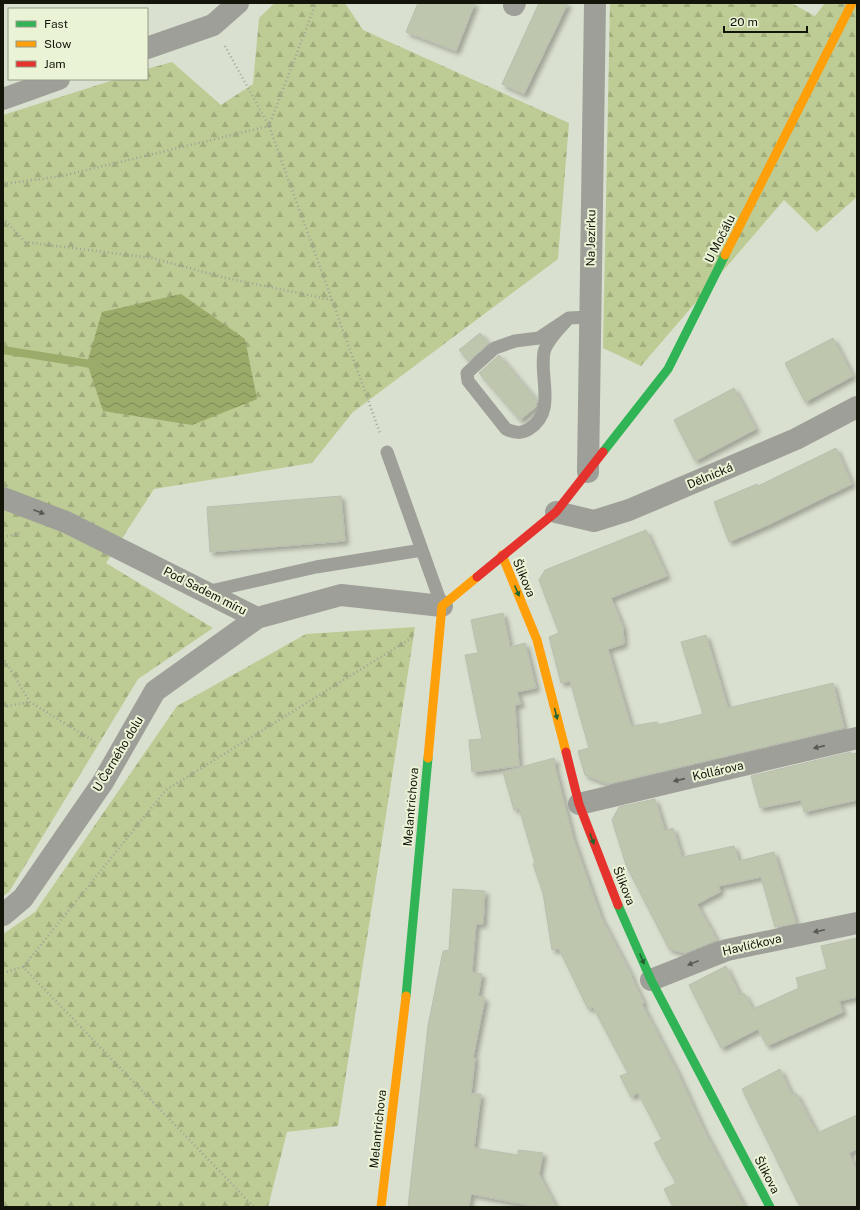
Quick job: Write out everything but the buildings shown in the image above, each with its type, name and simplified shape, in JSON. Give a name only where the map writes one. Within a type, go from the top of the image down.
[{"type":"street","points":[[148,48],[213,25],[238,3]]},
{"type":"street","name":"Na Jezírku","points":[[588,472],[580,317],[595,3]]},
{"type":"street","name":"U Močálu","points":[[588,472],[668,369],[852,3]]},
{"type":"street","points":[[3,99],[56,80]]},
{"type":"street","name":"Dělnická","points":[[556,512],[594,521],[629,510],[796,439],[857,407]]},
{"type":"street","points":[[442,606],[556,512],[588,472]]},
{"type":"street","name":"Pod Sadem míru","points":[[3,498],[66,522],[257,618],[341,595],[442,606]]},
{"type":"street","name":"Šlikova","points":[[502,555],[537,640],[579,804],[609,883],[651,980],[770,1207]]},
{"type":"street","name":"Melantrichova","points":[[382,1207],[407,984],[442,606]]},
{"type":"street","name":"U Černého dolu","points":[[3,914],[23,898],[103,782],[155,692],[257,618]]},
{"type":"street","name":"Kollárova","points":[[579,804],[857,738]]},
{"type":"street","name":"Havlíčkova","points":[[651,980],[727,950],[857,923]]},
{"type":"lane","points":[[580,317],[554,335],[544,352],[545,407],[541,417],[533,427],[525,432],[515,434],[506,429],[468,381],[467,373],[494,348],[515,341],[538,338],[580,317]]},
{"type":"lane","points":[[387,452],[442,606]]},
{"type":"lane","points":[[206,592],[316,567],[422,550]]},
{"type":"path","points":[[269,126],[316,3]]},
{"type":"path","points":[[213,25],[269,126],[387,452]]},
{"type":"path","points":[[3,184],[62,176],[269,126]]},
{"type":"path","points":[[3,218],[25,242],[152,258],[226,278],[332,300]]},
{"type":"path","points":[[3,973],[24,966],[166,790],[423,631],[439,632]]},
{"type":"path","points":[[3,657],[30,702],[118,756]]},
{"type":"path","points":[[3,707],[30,702]]},
{"type":"path","points":[[24,966],[254,1207]]},
{"type":"green space","points":[[275,3],[345,3],[363,30],[569,123],[558,259],[353,412],[312,463],[154,489],[106,563],[213,628],[138,679],[9,892],[3,896],[3,115],[114,80],[148,80],[148,69],[172,62],[221,105],[253,84],[259,18]]},
{"type":"green space","points":[[610,3],[791,3],[815,16],[825,3],[857,3],[857,197],[817,232],[784,200],[641,366],[603,348]]},
{"type":"green space","points":[[415,627],[338,1126],[287,1132],[268,1207],[3,1207],[3,934],[35,912],[177,706],[306,634]]},
{"type":"water","points":[[181,294],[245,339],[257,399],[192,425],[103,411],[87,363],[102,312]]},
{"type":"waterway","points":[[3,350],[97,365]]},
{"type":"traffic: fast","points":[[603,452],[668,369],[725,255]]},
{"type":"traffic: fast","points":[[406,996],[428,758]]},
{"type":"traffic: fast","points":[[618,905],[651,980],[770,1207]]},
{"type":"traffic: slow","points":[[725,255],[852,3]]},
{"type":"traffic: slow","points":[[502,555],[537,640],[566,752]]},
{"type":"traffic: slow","points":[[428,758],[442,606],[477,577]]},
{"type":"traffic: slow","points":[[381,1207],[406,996]]},
{"type":"traffic: jam","points":[[477,577],[556,512],[603,452]]},
{"type":"traffic: jam","points":[[566,752],[579,804],[618,905]]}]
